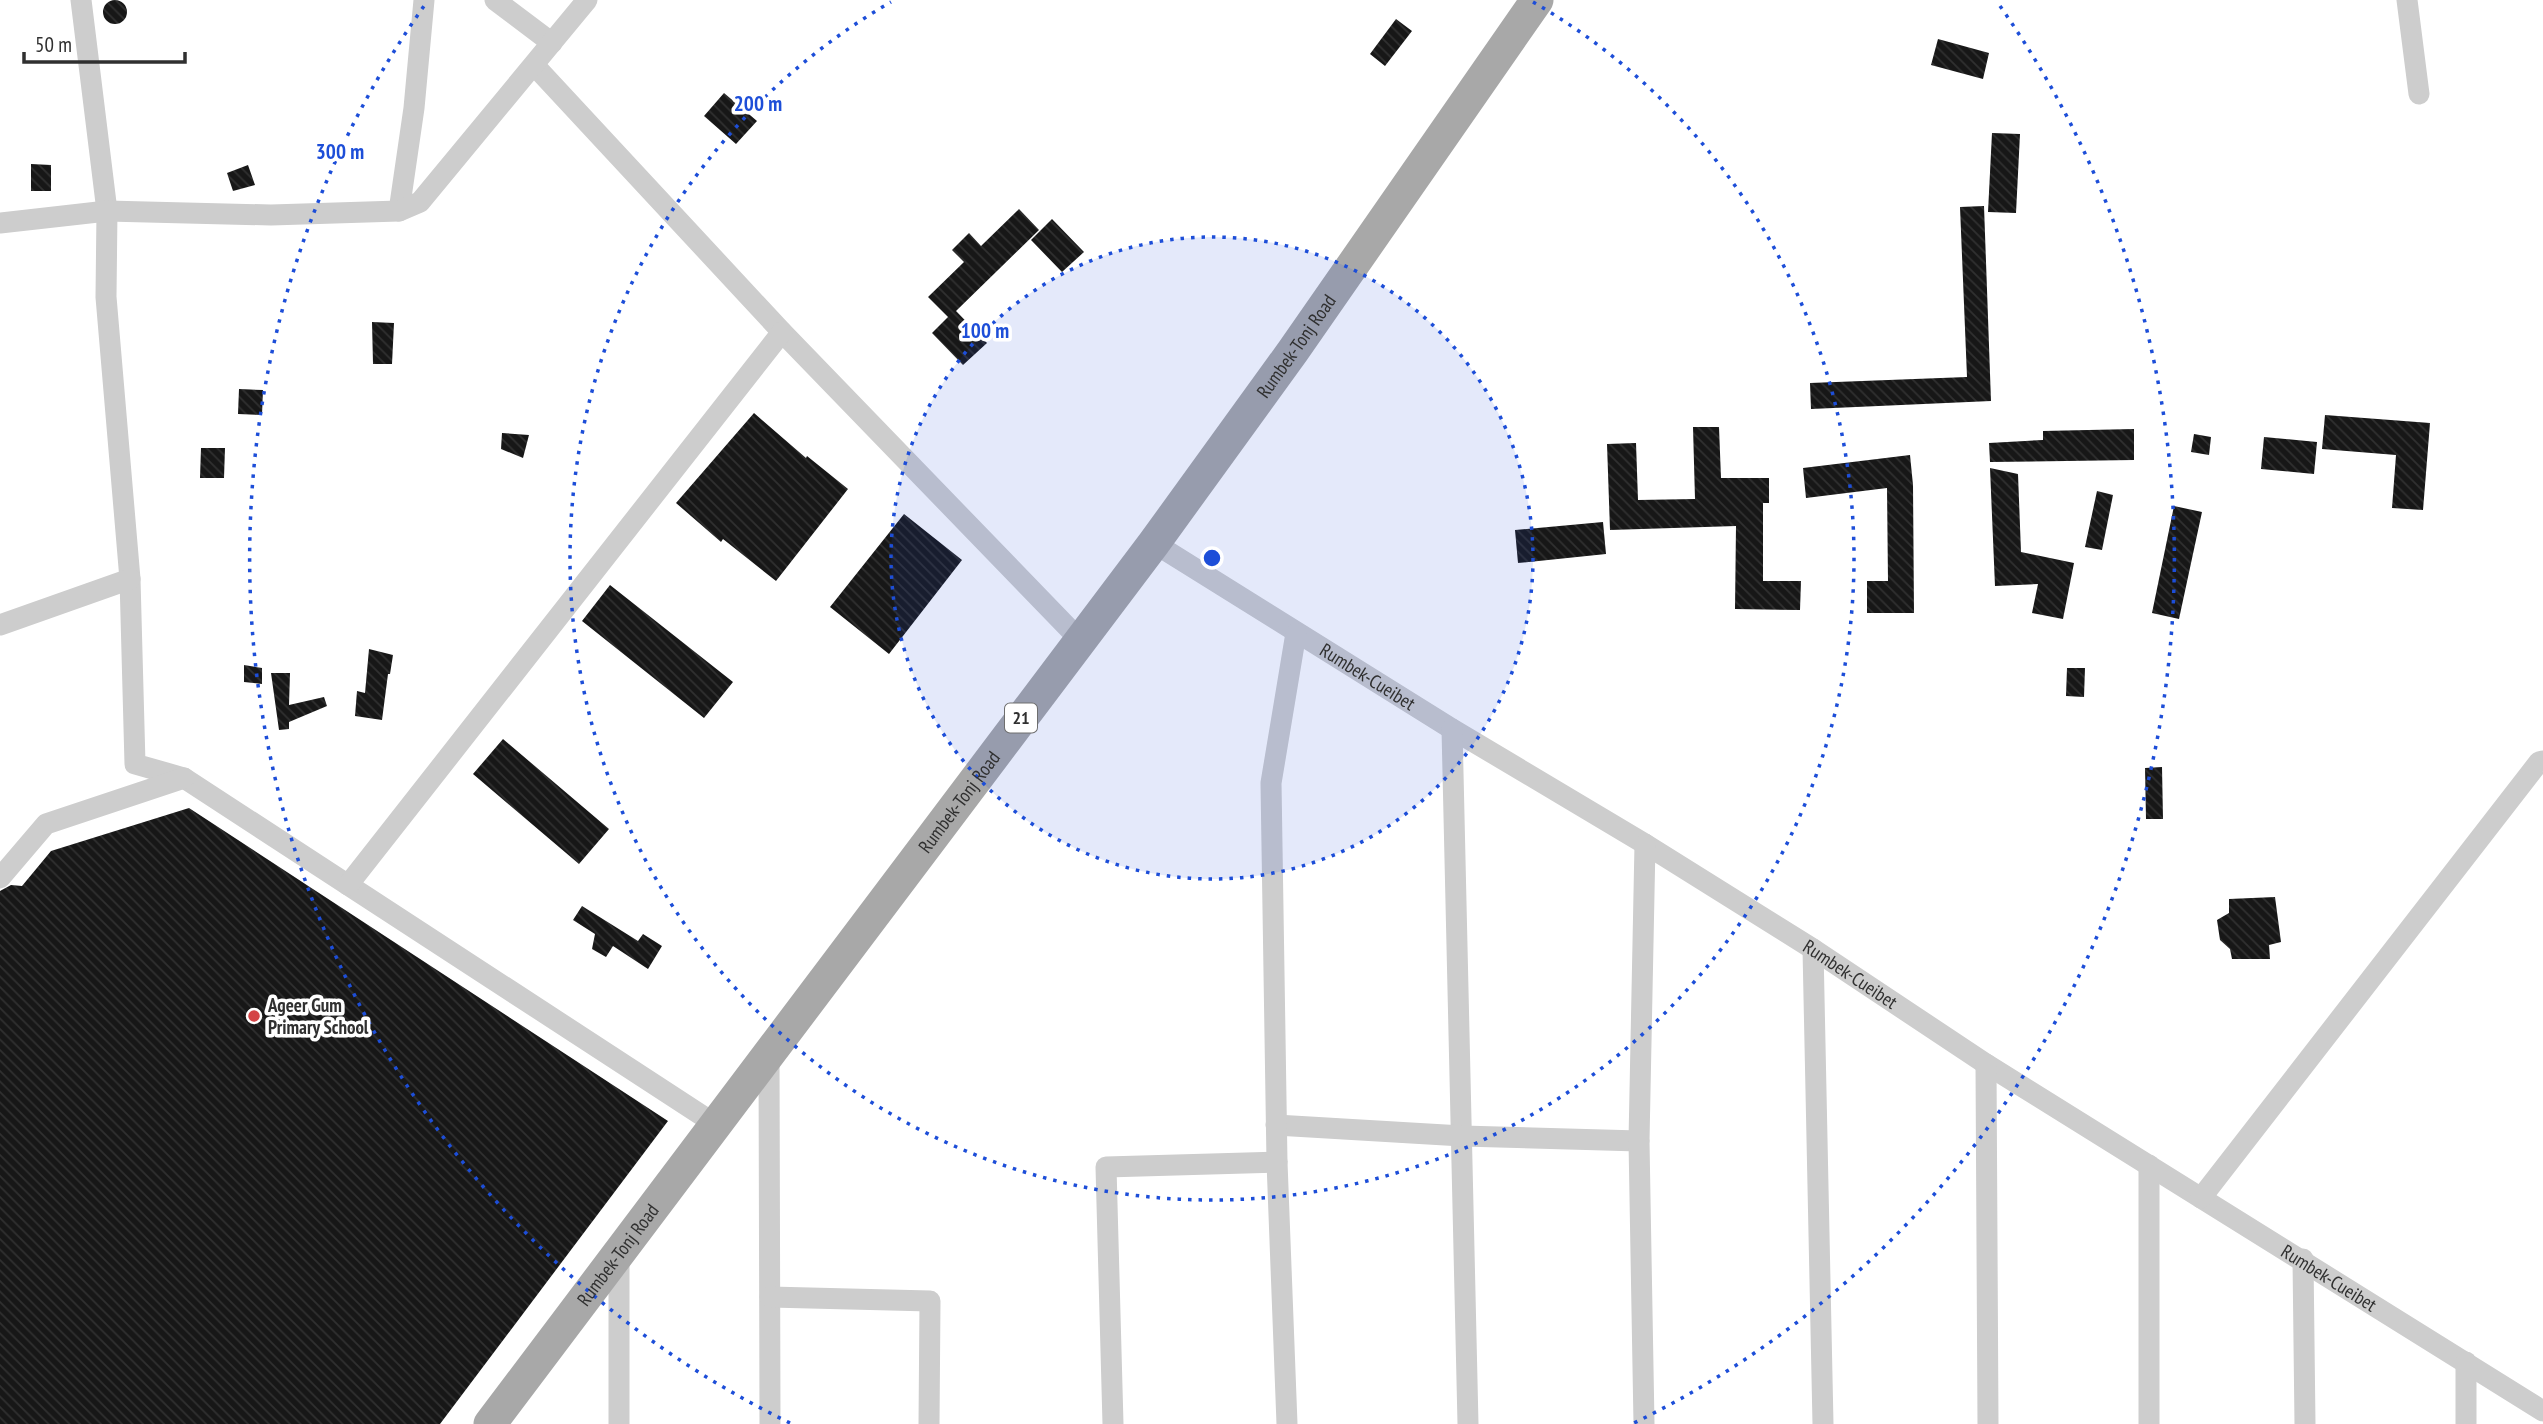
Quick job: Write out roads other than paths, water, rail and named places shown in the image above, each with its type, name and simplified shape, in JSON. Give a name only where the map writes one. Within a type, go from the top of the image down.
[{"type":"main road","name":"Rumbek-Tonj Road","points":[[491,1424],[1154,542],[1293,351],[1537,0]]},
{"type":"street","points":[[81,0],[107,211],[106,297],[130,579],[135,764],[184,778],[715,1124]]},
{"type":"street","points":[[400,211],[414,108],[424,0]]},
{"type":"street","points":[[495,0],[552,43]]},
{"type":"street","points":[[0,223],[107,211],[271,215],[400,211],[419,202],[587,0]]},
{"type":"street","points":[[2407,0],[2419,94]]},
{"type":"street","points":[[534,65],[782,332],[1080,640]]},
{"type":"street","points":[[348,885],[782,332]]},
{"type":"street","name":"Rumbek-Cueibet","points":[[1154,542],[1452,729],[1645,844],[1986,1063],[2543,1411]]},
{"type":"street","points":[[0,625],[130,579]]},
{"type":"street","points":[[1287,1424],[1276,1125],[1271,783],[1296,633]]},
{"type":"street","points":[[1452,729],[1468,1424]]},
{"type":"street","points":[[2201,1198],[2543,761]]},
{"type":"street","points":[[0,878],[46,824],[184,778]]},
{"type":"street","points":[[1644,1424],[1639,1141],[1645,844]]},
{"type":"street","points":[[1813,950],[1823,1424]]},
{"type":"street","points":[[769,1052],[770,1424]]},
{"type":"street","points":[[1986,1063],[1988,1424]]},
{"type":"street","points":[[1276,1125],[1462,1136],[1639,1141]]},
{"type":"street","points":[[1113,1424],[1106,1167],[1277,1162]]},
{"type":"street","points":[[2149,1165],[2149,1424]]},
{"type":"street","points":[[619,1252],[619,1424]]},
{"type":"street","points":[[2302,1259],[2305,1424]]},
{"type":"street","points":[[770,1297],[930,1301],[929,1424]]},
{"type":"street","points":[[2466,1362],[2466,1424]]},
{"type":"place","name":"Ageer Gum Primary School","points":[[254,1016]]}]
